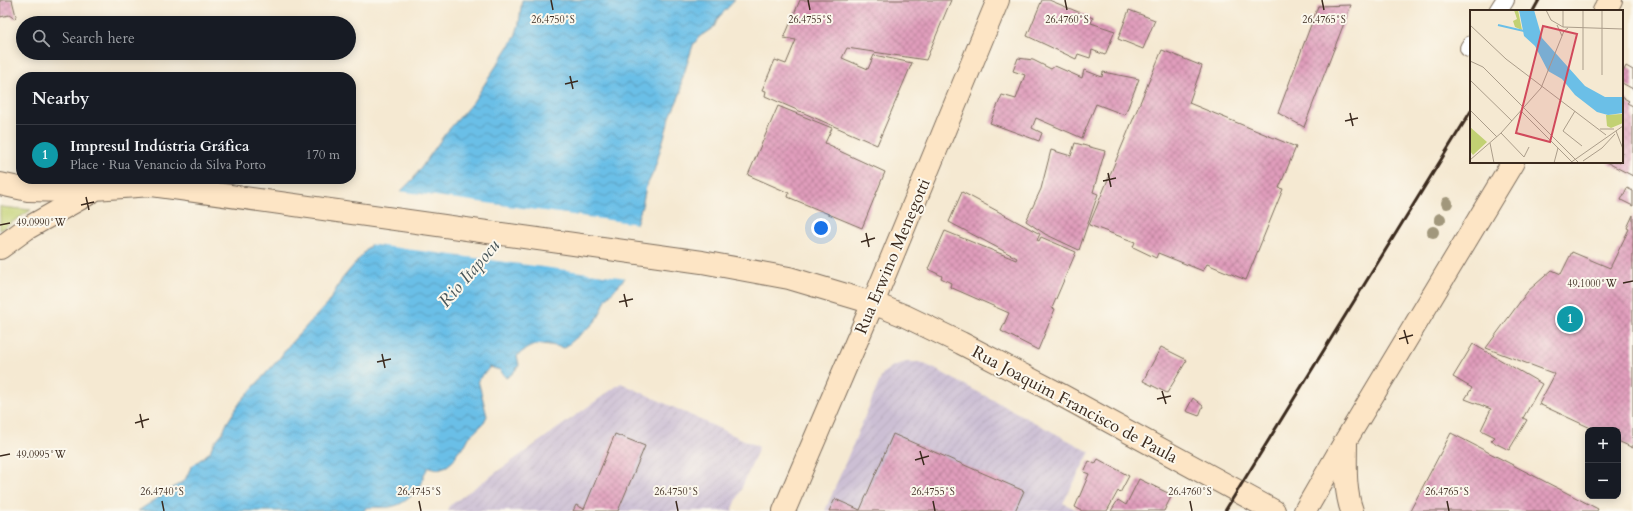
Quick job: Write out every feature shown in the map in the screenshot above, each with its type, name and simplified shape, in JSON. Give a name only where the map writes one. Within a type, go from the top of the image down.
[{"type":"street","name":"Rua Erwino Menegotti","points":[[784,511],[873,304],[998,0]]},
{"type":"street","points":[[1605,10],[1611,0]]},
{"type":"street","points":[[1305,511],[1512,163]]},
{"type":"street","name":"Rua Joaquim Francisco de Paula","points":[[0,184],[28,190],[45,191],[96,190],[152,185],[702,262],[789,278],[873,304],[905,316],[1061,395],[1274,511]]},
{"type":"street","points":[[0,248],[26,229],[96,190]]},
{"type":"street","points":[[1346,440],[1346,470],[1349,502],[1352,511]]},
{"type":"lane","points":[[1499,10],[1505,0]]},
{"type":"shaded area","points":[[906,362],[919,362],[933,368],[1090,452],[1063,503],[1079,511],[825,511],[883,373],[893,366]]},
{"type":"shaded area","points":[[621,383],[759,447],[732,511],[447,511],[449,506]]},
{"type":"green space","points":[[0,206],[2,207],[31,210],[0,230]]},
{"type":"water","name":"Rio Itapocu","points":[[522,0],[735,0],[718,18],[714,27],[699,37],[693,45],[681,83],[681,92],[670,117],[654,171],[646,187],[642,206],[633,233],[625,278],[606,299],[599,316],[593,324],[564,348],[539,344],[523,351],[517,356],[519,365],[513,373],[506,378],[500,370],[490,367],[478,380],[487,416],[483,424],[469,437],[465,445],[458,451],[454,460],[447,466],[438,469],[429,467],[416,491],[406,501],[398,505],[391,507],[366,508],[364,511],[138,511],[185,480],[191,467],[210,452],[213,444],[223,432],[241,401],[328,303],[342,279],[369,247],[400,192],[414,178],[445,134],[473,102],[515,37],[519,24]]},
{"type":"pier","points":[[399,191],[638,224],[635,233],[636,242],[631,270],[627,278],[368,244],[379,226],[384,213]]},
{"type":"building","points":[[0,0],[12,0],[16,16],[15,19],[9,15],[0,17]]},
{"type":"building","points":[[800,0],[951,0],[926,60],[847,48],[842,58],[868,69],[874,55],[912,63],[877,145],[765,96],[766,91],[762,90],[775,60],[786,64],[796,40],[784,38]]},
{"type":"building","points":[[1042,0],[1049,0],[1093,18],[1091,23],[1115,31],[1105,55],[1092,50],[1090,58],[1078,54],[1076,59],[1027,36]]},
{"type":"building","points":[[1351,5],[1304,127],[1278,113],[1318,6]]},
{"type":"building","points":[[1129,10],[1155,20],[1143,49],[1118,39]]},
{"type":"building","points":[[1162,50],[1202,66],[1189,103],[1296,147],[1279,188],[1283,189],[1246,280],[1207,264],[1203,271],[1158,253],[1156,258],[1133,247],[1135,242],[1089,225]]},
{"type":"building","points":[[1018,58],[1033,60],[1051,69],[1055,66],[1082,78],[1084,70],[1102,77],[1103,72],[1139,79],[1125,115],[1096,104],[1082,138],[1036,118],[1032,128],[1042,133],[1039,141],[990,123],[1002,95],[1016,99],[1025,75],[1013,71]]},
{"type":"building","points":[[1626,66],[1633,70],[1633,89],[1623,84],[1623,72]]},
{"type":"building","points":[[1623,98],[1629,101],[1627,103],[1633,106],[1633,176],[1608,163],[1623,163]]},
{"type":"building","points":[[778,106],[832,128],[825,143],[885,172],[862,228],[788,197],[789,193],[748,175]]},
{"type":"building","points":[[1075,143],[1105,151],[1093,192],[1098,194],[1079,250],[1045,234],[1026,221],[1041,189],[1051,150],[1071,156]]},
{"type":"building","points":[[1627,188],[1633,191],[1633,206],[1621,200]]},
{"type":"building","points":[[962,192],[1040,234],[1037,240],[1039,241],[1041,237],[1076,252],[1052,308],[1055,309],[1038,350],[1001,331],[1009,313],[950,287],[951,283],[941,278],[942,276],[928,269],[945,231],[1016,260],[1017,258],[949,222]]},
{"type":"building","points":[[1633,215],[1633,448],[1621,442],[1621,427],[1589,427],[1539,404],[1555,374],[1486,348],[1528,291],[1552,270],[1561,274],[1572,252],[1610,268],[1629,229],[1627,228]]},
{"type":"building","points":[[1473,344],[1542,384],[1523,418],[1527,420],[1509,450],[1491,441],[1495,437],[1481,430],[1491,409],[1465,399],[1472,388],[1453,377]]},
{"type":"building","points":[[1161,347],[1187,360],[1167,393],[1143,381]]},
{"type":"building","points":[[1193,398],[1203,406],[1199,416],[1186,411]]},
{"type":"building","points":[[1451,433],[1598,509],[1597,511],[1410,511]]},
{"type":"building","points":[[615,434],[645,446],[618,511],[573,511],[576,505],[584,509]]},
{"type":"building","points":[[893,434],[1024,491],[1015,511],[829,511],[835,499],[860,510]]},
{"type":"building","points":[[1098,459],[1129,476],[1120,493],[1118,491],[1107,511],[1082,511],[1075,507],[1089,474],[1084,472],[1089,461],[1095,464]]},
{"type":"building","points":[[1139,479],[1172,495],[1164,511],[1111,511],[1118,500],[1126,505]]},
{"type":"railway","points":[[1534,10],[1539,0]]},
{"type":"railway","points":[[1225,511],[1470,113]]},
{"type":"place","name":"Impresul Indústria Gráfica","points":[[1570,319]]}]
